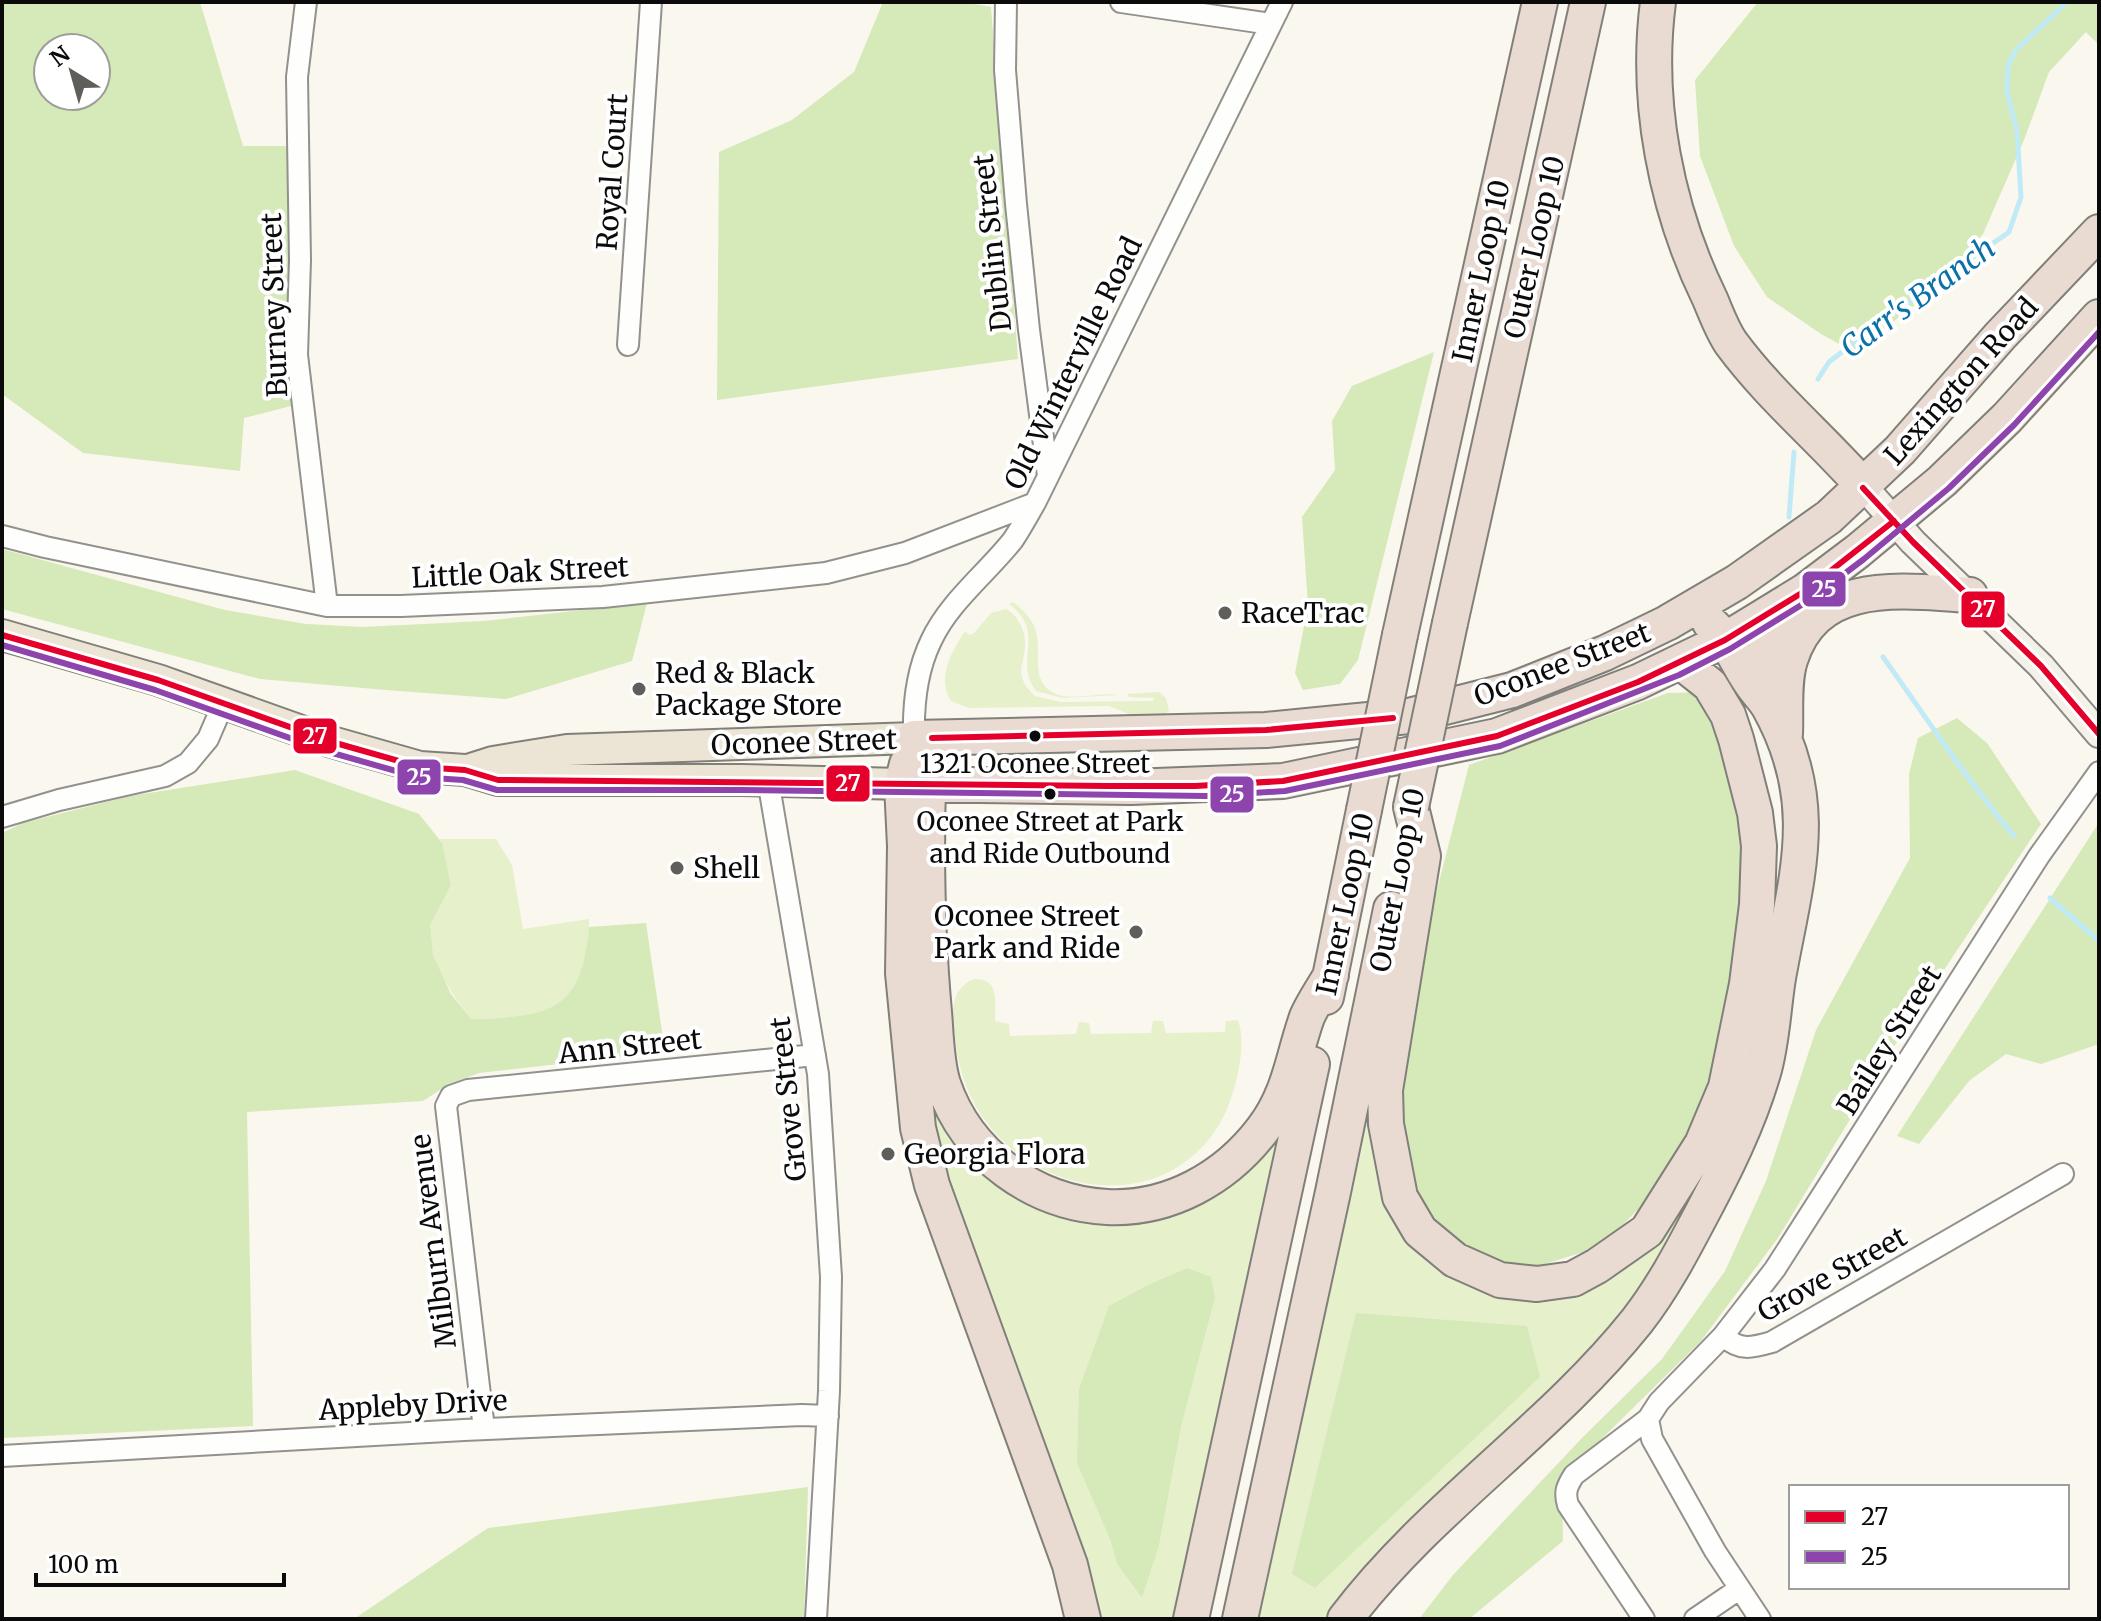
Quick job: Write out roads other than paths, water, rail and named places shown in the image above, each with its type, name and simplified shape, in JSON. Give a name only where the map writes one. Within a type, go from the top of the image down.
[{"type":"highway","name":"Inner Loop 10","points":[[1191,1619],[1331,975],[1400,635],[1540,2]]},
{"type":"highway","name":"Outer Loop 10","points":[[1240,1619],[1356,1084],[1450,623],[1588,2]]},
{"type":"highway","points":[[1658,2],[1653,41],[1658,126],[1669,185],[1696,272],[1729,340],[1756,373],[1864,487]]},
{"type":"highway","name":"Lexington Road","points":[[1780,554],[1864,487],[2099,232]]},
{"type":"highway","name":"Lexington Road","points":[[1793,598],[1942,481],[2007,418],[2099,317]]},
{"type":"highway","name":"Oconee Street","points":[[914,738],[1266,730],[1409,716],[1512,690],[1605,653],[1692,608],[1780,554]]},
{"type":"highway","points":[[1768,704],[1765,651],[1793,598],[1862,578],[1897,574],[1960,586]]},
{"type":"highway","points":[[1785,739],[1789,663],[1807,626],[1832,606],[1852,596],[1885,590],[1960,586]]},
{"type":"highway","name":"Oconee Street","points":[[915,783],[1131,787],[1283,781],[1497,736],[1681,662],[1725,640],[1793,598]]},
{"type":"highway","points":[[1345,1619],[1411,1545],[1606,1358],[1639,1318],[1673,1267],[1737,1148],[1764,1071],[1778,978],[1799,874],[1803,833],[1798,792],[1785,739],[1768,704],[1725,640],[1692,608]]},
{"type":"highway","points":[[1411,807],[1423,856],[1385,1090],[1386,1124],[1400,1197],[1420,1231],[1455,1260],[1500,1280],[1537,1284],[1573,1279],[1647,1231],[1702,1144],[1726,1087],[1747,984],[1757,905],[1759,846],[1755,813],[1728,715],[1710,685],[1681,662]]},
{"type":"highway","points":[[914,738],[915,783],[928,878],[927,942],[942,1081],[953,1109],[968,1132],[991,1158],[1017,1179],[1047,1195],[1082,1205],[1119,1207],[1155,1202],[1191,1191],[1226,1167],[1264,1129],[1291,1079],[1308,1016],[1331,975]]},
{"type":"highway","points":[[915,783],[905,846],[903,973],[918,1128],[932,1185],[1070,1565],[1083,1619]]},
{"type":"highway","points":[[928,878],[944,824],[966,784]]},
{"type":"main road","points":[[1864,487],[1894,521],[2041,666],[2099,734]]},
{"type":"main road","name":"Oconee Street","points":[[2,635],[158,680],[332,742],[420,767],[465,770],[498,780],[915,783]]},
{"type":"main road","name":"Oconee Street","points":[[465,770],[493,762],[567,750],[914,738]]},
{"type":"street","name":"Burney Street","points":[[306,2],[297,77],[300,260],[297,355],[327,606]]},
{"type":"street","name":"Royal Court","points":[[628,345],[651,2]]},
{"type":"street","name":"Dublin Street","points":[[1006,2],[1008,109],[1029,330],[1048,477]]},
{"type":"street","points":[[1121,2],[1271,24]]},
{"type":"street","name":"Old Winterville Road","points":[[914,738],[917,682],[931,641],[953,608],[1012,540],[1035,503],[1282,2]]},
{"type":"street","name":"Little Oak Street","points":[[2,536],[327,606],[401,606],[603,597],[826,573],[905,553],[1035,503]]},
{"type":"street","points":[[2,817],[59,800],[165,776],[188,763],[208,739],[224,702]]},
{"type":"street","name":"Bailey Street","points":[[1723,1336],[1784,1255],[2039,856],[2099,772]]},
{"type":"street","name":"Grove Street","points":[[768,780],[815,1055],[831,1277],[828,1416],[816,1619]]},
{"type":"street","name":"Ann Street","points":[[451,1096],[468,1090],[815,1055]]},
{"type":"street","name":"Milburn Avenue","points":[[451,1096],[446,1106],[448,1134],[484,1429]]},
{"type":"street","name":"Grove Street","points":[[1723,1336],[1736,1347],[1744,1349],[1772,1342],[2063,1174]]},
{"type":"street","points":[[1644,1619],[1568,1505],[1565,1495],[1574,1475],[1648,1419],[1659,1402],[1723,1336]]},
{"type":"street","name":"Appleby Drive","points":[[2,1456],[484,1429],[828,1416]]},
{"type":"street","points":[[1648,1419],[1652,1439],[1715,1551],[1760,1619]]},
{"type":"street","points":[[1695,1619],[1739,1589]]},
{"type":"waterway","name":"Carr's Branch","points":[[1818,379],[1829,362],[1877,325],[2009,232],[2021,197],[2017,131],[2007,92],[2008,66],[2015,51],[2067,2]]},
{"type":"waterway","name":"Carr's Branch","points":[[1789,517],[1794,452]]},
{"type":"waterway","name":"Carr's Branch","points":[[1883,657],[2014,836]]},
{"type":"waterway","name":"Carr's Branch","points":[[2050,898],[2099,941]]},
{"type":"place","name":"RaceTrac","points":[[1225,613]]},
{"type":"place","name":"Red & Black Package Store","points":[[639,689]]},
{"type":"place","name":"1321 Oconee Street","points":[[1035,736]]},
{"type":"place","name":"Oconee Street at Park and Ride Outbound","points":[[1050,794]]},
{"type":"place","name":"Shell","points":[[677,868]]},
{"type":"place","name":"Oconee Street Park and Ride","points":[[1136,932]]},
{"type":"place","name":"Georgia Flora","points":[[888,1154]]}]
